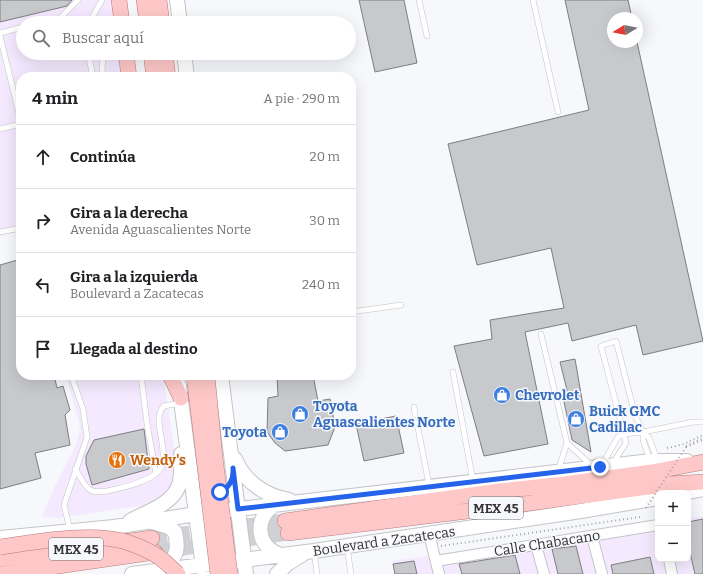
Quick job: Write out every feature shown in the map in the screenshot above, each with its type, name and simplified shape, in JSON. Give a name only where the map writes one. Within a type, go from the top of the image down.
[{"type":"main road","points":[[119,0],[121,16]]},
{"type":"main road","points":[[125,0],[127,16]]},
{"type":"main road","points":[[144,0],[146,16]]},
{"type":"main road","points":[[160,0],[161,16]]},
{"type":"main road","points":[[177,0],[179,16]]},
{"type":"main road","points":[[127,60],[128,72]]},
{"type":"main road","points":[[133,60],[134,72]]},
{"type":"main road","points":[[152,60],[153,72]]},
{"type":"main road","points":[[166,60],[167,72]]},
{"type":"main road","points":[[185,60],[186,72]]},
{"type":"main road","points":[[172,380],[181,400]]},
{"type":"main road","points":[[179,380],[204,569]]},
{"type":"main road","points":[[195,380],[218,574]]},
{"type":"main road","points":[[207,380],[215,458],[230,574]]},
{"type":"main road","points":[[222,380],[246,574]]},
{"type":"main road","points":[[114,527],[160,505],[168,500],[174,493],[178,486],[181,472],[181,441],[185,430]]},
{"type":"main road","points":[[231,447],[240,470],[260,489],[277,498],[305,501]]},
{"type":"main road","name":"Boulevard a Zacatecas","points":[[0,538],[70,530],[114,527],[196,514],[654,461],[703,462]]},
{"type":"main road","name":"Boulevard a Zacatecas","points":[[703,462],[652,472],[492,492],[287,527],[508,506],[670,484],[703,482]]},
{"type":"main road","points":[[191,474],[197,487],[206,492],[216,493],[228,486],[233,478],[233,468]]},
{"type":"main road","points":[[691,492],[703,489]]},
{"type":"main road","name":"Boulevard a Zacatecas","points":[[132,574],[164,569],[204,569],[245,559],[310,552],[347,546],[433,550],[606,507],[655,499]]},
{"type":"main road","points":[[274,505],[265,514],[260,526],[260,532],[262,539],[270,550],[281,555]]},
{"type":"main road","points":[[151,521],[169,527],[175,532],[177,550],[174,558],[164,569]]},
{"type":"main road","points":[[0,547],[44,541],[81,538],[106,538],[124,541],[153,553],[178,574]]},
{"type":"main road","name":"MEX 45","points":[[0,559],[154,545],[3,574]]},
{"type":"main road","points":[[277,574],[287,564],[310,552]]},
{"type":"street","name":"Calle Chabacano","points":[[433,550],[536,545],[655,526]]},
{"type":"street","points":[[592,536],[602,574]]},
{"type":"street","points":[[536,545],[544,574]]},
{"type":"street","points":[[433,550],[439,574]]},
{"type":"street","points":[[670,562],[672,574]]},
{"type":"lane","points":[[62,16],[78,0]]},
{"type":"lane","points":[[93,16],[102,0]]},
{"type":"lane","points":[[419,0],[427,36]]},
{"type":"lane","points":[[533,0],[558,112]]},
{"type":"lane","points":[[16,29],[0,34],[16,102]]},
{"type":"lane","points":[[89,60],[92,72]]},
{"type":"lane","points":[[102,72],[103,60]]},
{"type":"lane","points":[[121,60],[130,72]]},
{"type":"lane","points":[[0,129],[16,124]]},
{"type":"lane","points":[[0,232],[16,229]]},
{"type":"lane","points":[[356,311],[401,305]]},
{"type":"lane","points":[[541,334],[567,443],[558,472]]},
{"type":"lane","points":[[602,467],[626,443],[601,346],[616,341],[635,415],[643,432],[643,440],[654,461]]},
{"type":"lane","points":[[453,372],[473,482]]},
{"type":"lane","points":[[70,530],[64,505],[75,469],[87,438],[83,409],[73,380]]},
{"type":"lane","points":[[142,380],[147,424],[156,474]]},
{"type":"lane","points":[[75,469],[89,489],[96,493],[140,482],[156,474],[162,466],[163,455],[159,412],[164,406],[181,400]]},
{"type":"lane","points":[[414,407],[415,415]]},
{"type":"lane","points":[[602,467],[618,437],[624,434],[643,432],[693,422],[703,422]]},
{"type":"lane","points":[[417,423],[429,487]]},
{"type":"lane","points":[[567,443],[602,467]]},
{"type":"lane","points":[[347,546],[351,574]]},
{"type":"lane","points":[[310,552],[317,574]]},
{"type":"path","points":[[703,437],[686,446],[684,443],[703,437]]},
{"type":"path","points":[[684,444],[703,437]]},
{"type":"path","points":[[646,508],[686,447],[703,437]]},
{"type":"path","points":[[433,550],[645,516]]},
{"type":"shaded area","points":[[0,0],[112,0],[114,16],[16,16],[16,60],[119,60],[120,72],[16,72],[16,232],[0,236]]},
{"type":"shaded area","points":[[67,380],[164,380],[176,459],[174,482],[167,494],[147,505],[58,518],[42,517],[55,486],[76,445],[80,427]]},
{"type":"shaded area","points":[[703,516],[703,574],[394,574],[392,561],[655,522],[655,562],[691,562],[691,518]]},
{"type":"building","points":[[0,0],[72,0],[67,6],[25,16],[16,16],[16,18],[0,22]]},
{"type":"building","points":[[359,0],[404,0],[417,63],[375,72]]},
{"type":"building","points":[[565,0],[628,0],[631,12],[607,12],[607,48],[638,48],[703,341],[643,355],[636,325],[572,341],[568,323],[525,332],[548,444],[484,456],[454,346],[492,339],[490,320],[564,308],[551,248],[477,265],[448,144],[589,110]]},
{"type":"building","points":[[16,260],[16,380],[55,380],[57,388],[63,386],[70,410],[65,415],[70,445],[35,453],[41,478],[0,489],[0,265]]},
{"type":"building","name":"Buick GMC Cadillac","points":[[575,359],[591,452],[572,440],[563,397],[567,390],[560,362]]},
{"type":"building","name":"Toyota Aguascalientes Norte","points":[[277,380],[314,380],[318,401],[330,399],[335,427],[328,445],[285,451],[275,443],[267,432],[268,398],[278,396]]},
{"type":"building","points":[[396,416],[404,453],[364,461],[356,424]]},
{"type":"building","name":"Wendy's","points":[[144,429],[149,469],[92,485],[86,464],[86,456],[94,440]]},
{"type":"building","points":[[703,519],[703,574],[695,574],[691,557],[691,521]]},
{"type":"building","points":[[576,546],[583,574],[558,574],[552,549]]},
{"type":"building","points":[[515,555],[520,574],[462,574],[459,564]]},
{"type":"building","points":[[650,557],[654,574],[613,574],[611,565]]},
{"type":"building","points":[[414,561],[417,574],[395,574],[393,564]]},
{"type":"tunnel","points":[[152,538],[285,521]]},
{"type":"tunnel","points":[[155,552],[288,533]]},
{"type":"place","name":"Chevrolet","points":[[502,395]]},
{"type":"place","name":"Toyota Aguascalientes Norte","points":[[300,414]]},
{"type":"place","name":"Buick GMC Cadillac","points":[[576,419]]},
{"type":"place","name":"Toyota","points":[[280,432]]},
{"type":"place","name":"Wendy's","points":[[117,460]]},
{"type":"route","points":[[220,492],[231,482],[233,478],[234,473],[233,468],[238,509],[600,467]]}]
